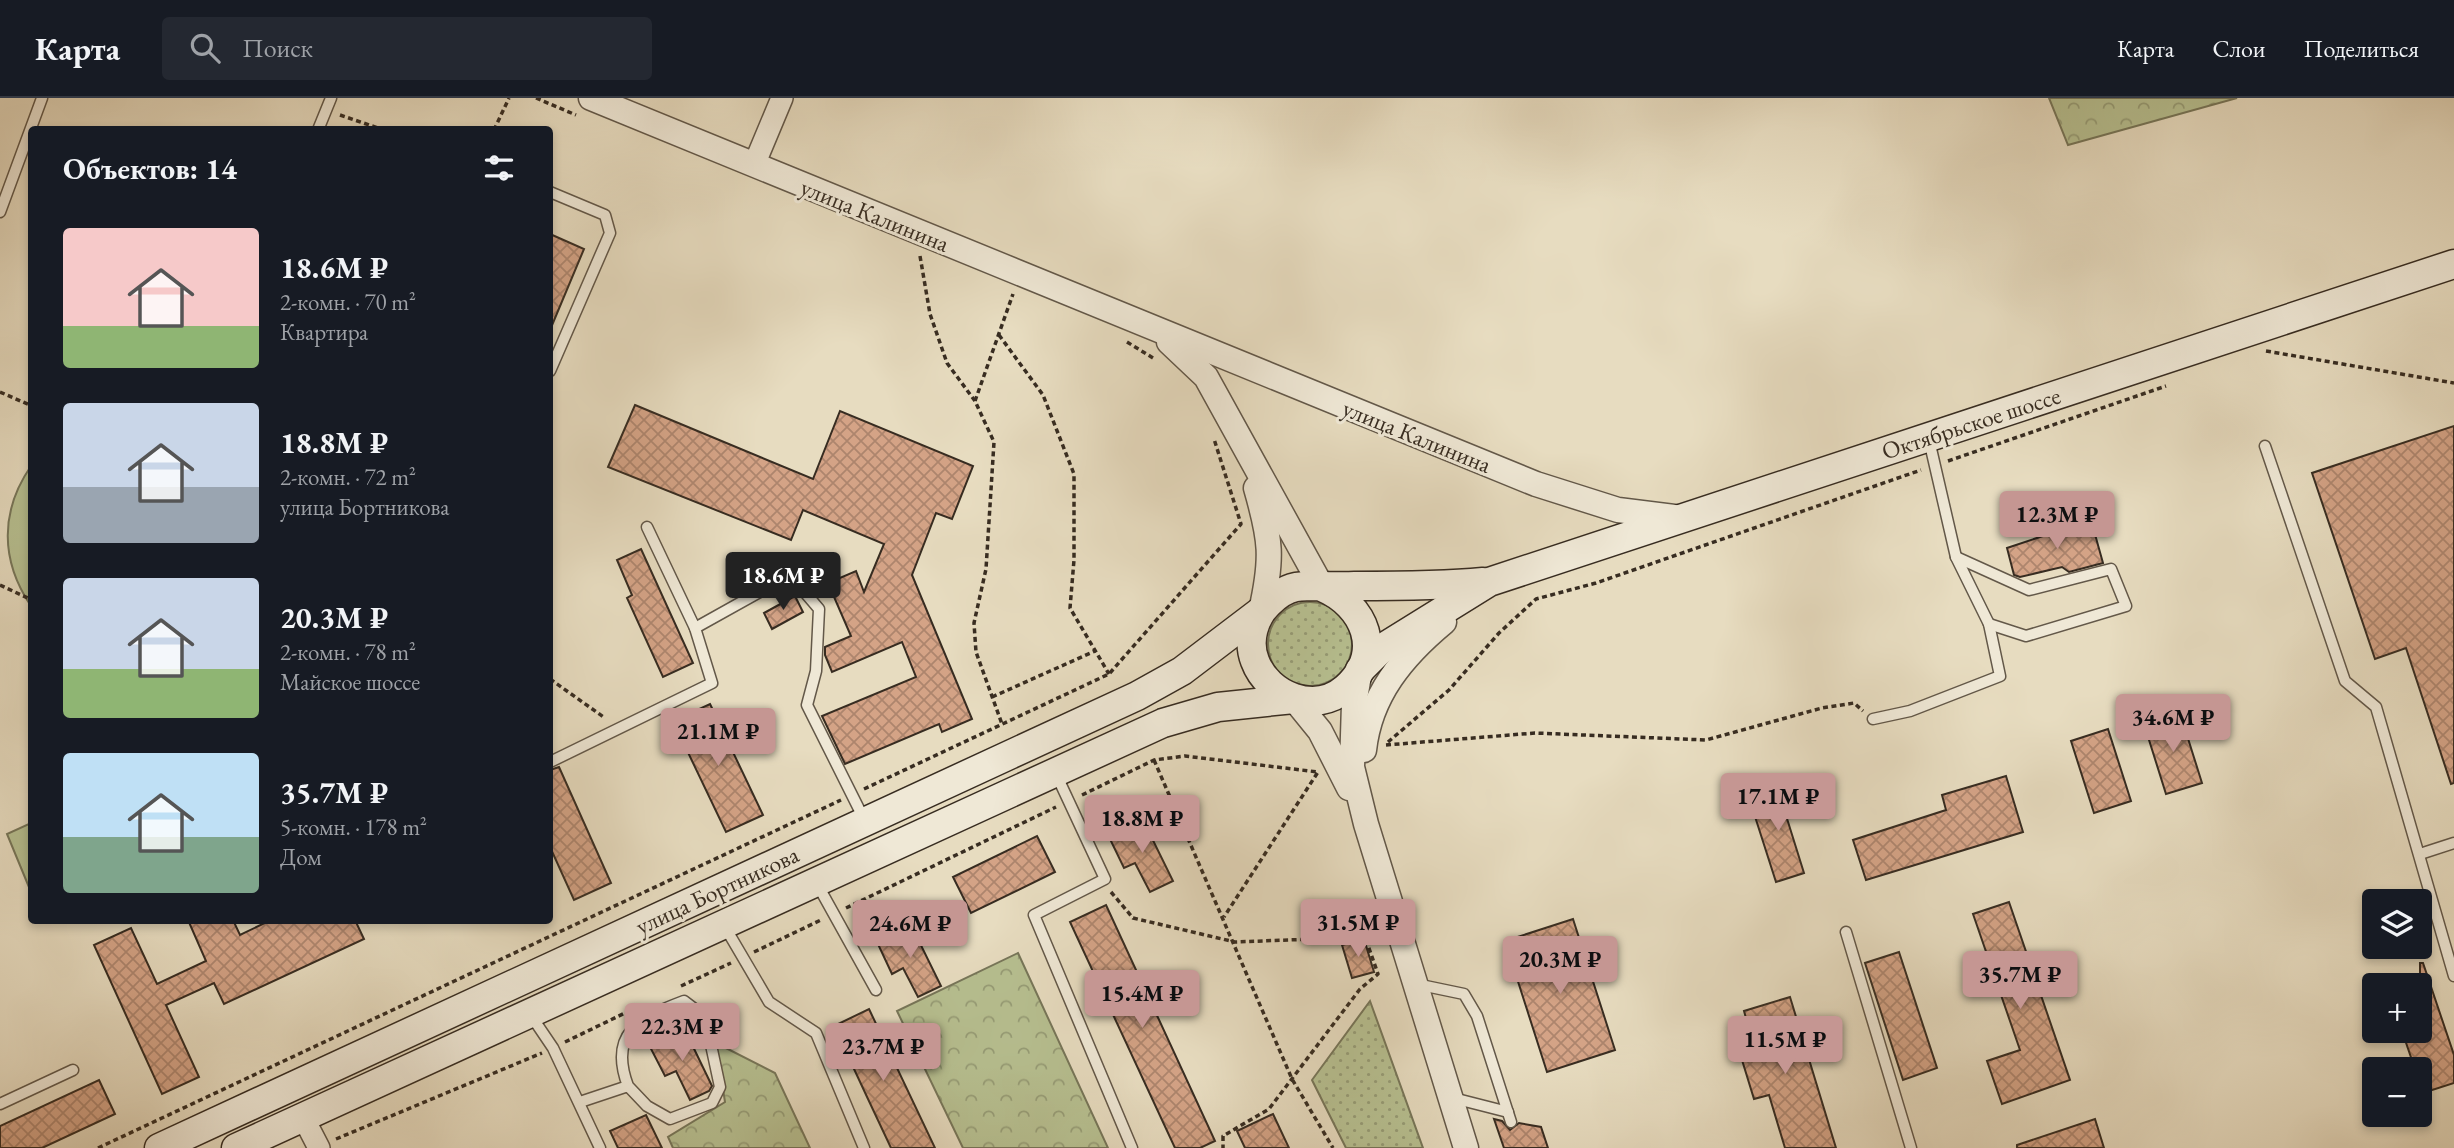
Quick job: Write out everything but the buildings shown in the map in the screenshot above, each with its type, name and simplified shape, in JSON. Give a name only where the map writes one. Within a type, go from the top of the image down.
[{"type":"main road","name":"Октябрьское шоссе","points":[[1322,587],[1443,586],[1489,582],[2454,264]]},
{"type":"main road","name":"Октябрьское шоссе","points":[[1360,670],[1381,649],[1489,582]]},
{"type":"main road","points":[[1294,587],[1322,587],[1339,594],[1353,606],[1364,625],[1367,647],[1360,670],[1345,689],[1323,699],[1294,699],[1273,689],[1259,672],[1252,653],[1252,632],[1261,611],[1277,595],[1294,587]]},
{"type":"main road","name":"улица Бортникова","points":[[159,1148],[1137,696],[1182,671],[1261,611]]},
{"type":"main road","name":"улица Бортникова","points":[[236,1148],[1163,723],[1218,707],[1294,699]]},
{"type":"main road","points":[[289,1088],[303,1117]]},
{"type":"street","points":[[754,166],[782,98]]},
{"type":"street","name":"улица Калинина","points":[[589,108],[754,166],[1536,484],[1618,510],[1683,518]]},
{"type":"street","name":"улица Калинина","points":[[1158,332],[1206,377],[1322,587]]},
{"type":"street","name":"улица Калинина","points":[[1242,444],[1270,538],[1270,568],[1261,611]]},
{"type":"street","points":[[1366,824],[1360,792],[1366,736],[1374,707],[1389,678],[1421,640],[1489,582]]},
{"type":"street","points":[[1360,670],[1354,704],[1352,767],[1366,824],[1466,1148]]},
{"type":"street","points":[[1294,699],[1320,731],[1366,824]]},
{"type":"street","points":[[303,1117],[319,1148]]},
{"type":"lane","points":[[32,126],[42,98]]},
{"type":"lane","points":[[320,126],[331,98]]},
{"type":"lane","points":[[0,212],[28,136]]},
{"type":"lane","points":[[553,193],[606,215],[610,233],[553,364]]},
{"type":"lane","points":[[1873,719],[1910,711],[2000,677],[1989,624],[1956,556],[1929,437]]},
{"type":"lane","points":[[2264,446],[2345,681],[2376,707],[2454,976]]},
{"type":"lane","points":[[553,760],[712,683],[695,628],[647,527]]},
{"type":"lane","points":[[1956,556],[2029,590],[2111,569],[2126,606],[2026,636],[1989,624]]},
{"type":"lane","points":[[695,628],[790,575],[819,610],[816,671],[807,705],[865,821]]},
{"type":"lane","points":[[1056,772],[1105,879],[1034,915],[1132,1148]]},
{"type":"lane","points":[[2420,855],[2454,843]]},
{"type":"lane","points":[[816,882],[876,990]]},
{"type":"lane","points":[[723,924],[769,1002],[816,1033],[864,1148]]},
{"type":"lane","points":[[1846,932],[1911,1148]]},
{"type":"lane","points":[[1416,984],[1464,994],[1478,1016],[1510,1117],[1451,1098]]},
{"type":"lane","points":[[684,1001],[705,1017],[720,1087],[712,1103],[670,1118],[647,1106],[628,1086],[619,1063],[624,1037],[653,1013],[684,1001]]},
{"type":"lane","points":[[530,1013],[553,1048],[600,1148]]},
{"type":"lane","points":[[0,1104],[73,1070]]},
{"type":"lane","points":[[580,1102],[628,1086]]},
{"type":"path","points":[[496,126],[509,98]]},
{"type":"path","points":[[536,98],[589,108]]},
{"type":"path","points":[[326,110],[372,126]]},
{"type":"path","points":[[931,261],[920,256],[930,314],[947,363],[975,401],[994,442],[986,569],[974,623],[976,652],[1002,724]]},
{"type":"path","points":[[1001,290],[1025,299]]},
{"type":"path","points":[[975,401],[1013,294]]},
{"type":"path","points":[[999,335],[1043,395],[1074,474],[1074,561],[1070,608],[1108,674]]},
{"type":"path","points":[[1120,339],[1156,359]]},
{"type":"path","points":[[2254,355],[2267,351],[2454,383]]},
{"type":"path","points":[[1378,749],[1449,690],[1499,633],[1536,599],[1596,583],[2177,382]]},
{"type":"path","points":[[0,392],[28,404]]},
{"type":"path","points":[[98,1148],[1108,674],[1241,524],[1213,434]]},
{"type":"path","points":[[0,585],[28,598]]},
{"type":"path","points":[[992,697],[1095,651]]},
{"type":"path","points":[[553,681],[618,727]]},
{"type":"path","points":[[1384,745],[1535,733],[1706,740],[1822,708],[1854,703],[1873,719]]},
{"type":"path","points":[[1224,917],[1318,772],[1185,756],[1154,760],[1292,1079],[1333,1148]]},
{"type":"path","points":[[1105,879],[1112,895],[1133,918],[1235,942],[1366,937],[1378,974],[1360,989],[1269,1109],[1223,1136],[1223,1148]]},
{"type":"green space","points":[[2049,98],[2237,98],[2068,145]]},
{"type":"green space","points":[[28,471],[28,601],[21,589],[9,553],[9,518]]},
{"type":"green space","points":[[1310,602],[1333,609],[1345,621],[1352,644],[1345,667],[1333,679],[1310,686],[1287,679],[1275,667],[1268,644],[1275,621],[1287,609]]},
{"type":"green space","points":[[28,824],[28,885],[7,834]]},
{"type":"green space","points":[[1018,953],[1108,1148],[963,1148],[897,1011]]},
{"type":"green space","points":[[1370,1001],[1423,1148],[1346,1148],[1312,1080]]},
{"type":"green space","points":[[716,1043],[775,1073],[810,1148],[673,1148],[668,1137],[725,1102]]}]
